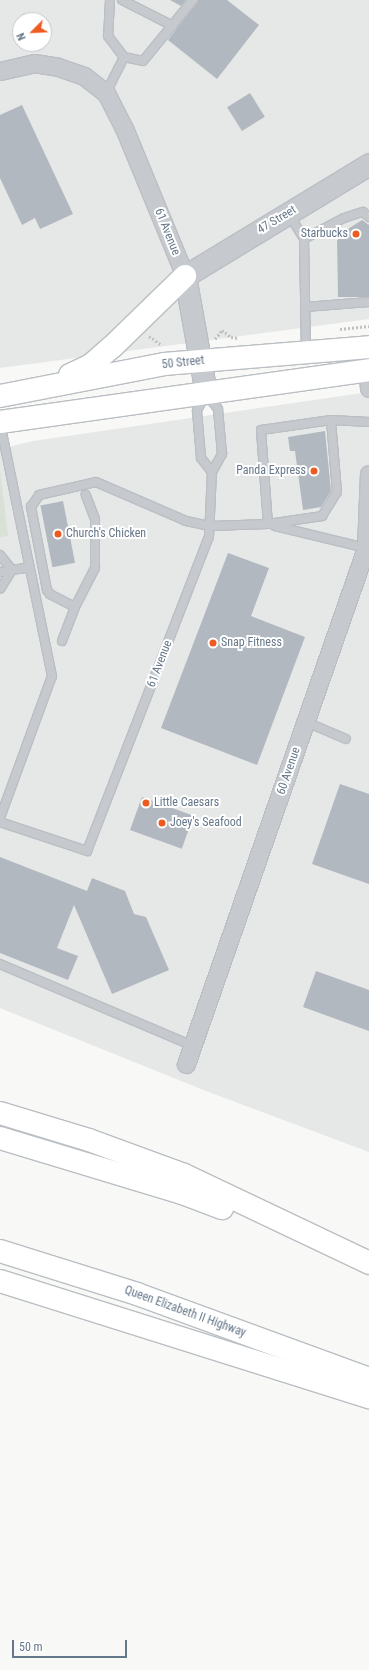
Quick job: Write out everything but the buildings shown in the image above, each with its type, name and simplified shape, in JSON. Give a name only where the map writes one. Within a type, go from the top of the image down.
[{"type":"main road","points":[[49,385],[91,365],[133,329],[185,276]]},
{"type":"main road","name":"50 Street","points":[[0,396],[49,385],[164,364],[369,347]]},
{"type":"main road","points":[[0,422],[206,393],[369,376]]},
{"type":"main road","points":[[0,1113],[89,1140],[184,1175],[369,1263]]},
{"type":"main road","points":[[0,1138],[182,1192],[369,1263]]},
{"type":"main road","name":"Queen Elizabeth II Highway","points":[[0,1251],[137,1294],[369,1379]]},
{"type":"main road","points":[[0,1281],[369,1397]]},
{"type":"street","points":[[0,71],[34,64],[46,65],[84,76],[100,89]]},
{"type":"street","name":"61 Avenue","points":[[100,89],[124,128],[185,276],[206,393]]},
{"type":"street","name":"47 Street","points":[[185,276],[369,164]]},
{"type":"street","name":"60 Avenue","points":[[186,1064],[366,548],[369,474]]},
{"type":"lane","points":[[110,0],[108,36],[124,57],[142,61],[173,26],[193,0]]},
{"type":"lane","points":[[122,0],[173,26]]},
{"type":"lane","points":[[100,89],[124,57]]},
{"type":"lane","points":[[304,239],[344,218],[363,212],[369,217]]},
{"type":"lane","points":[[288,213],[304,239],[306,352]]},
{"type":"lane","points":[[305,307],[369,302]]},
{"type":"lane","points":[[206,393],[197,411],[201,458],[212,472]]},
{"type":"lane","name":"61 Avenue","points":[[0,822],[87,851],[207,543],[210,526],[212,472],[222,454],[218,408],[206,393]]},
{"type":"lane","points":[[268,524],[261,430],[330,420],[369,422]]},
{"type":"lane","points":[[75,607],[50,594],[47,590],[31,507],[39,495],[96,482],[186,521],[210,526],[268,524],[322,516],[337,492],[330,420]]},
{"type":"lane","points":[[0,422],[52,676],[0,818]]},
{"type":"lane","points":[[62,641],[75,607],[95,568],[95,519],[86,495]]},
{"type":"lane","points":[[268,524],[366,548]]},
{"type":"lane","points":[[0,555],[12,570]]},
{"type":"lane","points":[[0,572],[30,568]]},
{"type":"lane","points":[[0,589],[12,570]]},
{"type":"lane","points":[[306,722],[346,739]]},
{"type":"lane","points":[[0,964],[193,1046]]},
{"type":"path","points":[[146,334],[162,346]]},
{"type":"shaded area","points":[[0,0],[369,0],[369,319],[0,368]]},
{"type":"shaded area","points":[[369,392],[369,1152],[206,1091],[0,1008],[0,449],[33,441]]},
{"type":"shaded area","points":[[0,470],[8,536],[0,537]]},
{"type":"place","name":"Starbucks","points":[[356,234]]},
{"type":"place","name":"Panda Express","points":[[314,471]]},
{"type":"place","name":"Church's Chicken","points":[[58,534]]},
{"type":"place","name":"Snap Fitness","points":[[213,643]]},
{"type":"place","name":"Little Caesars","points":[[146,803]]},
{"type":"place","name":"Joey's Seafood","points":[[162,823]]}]
